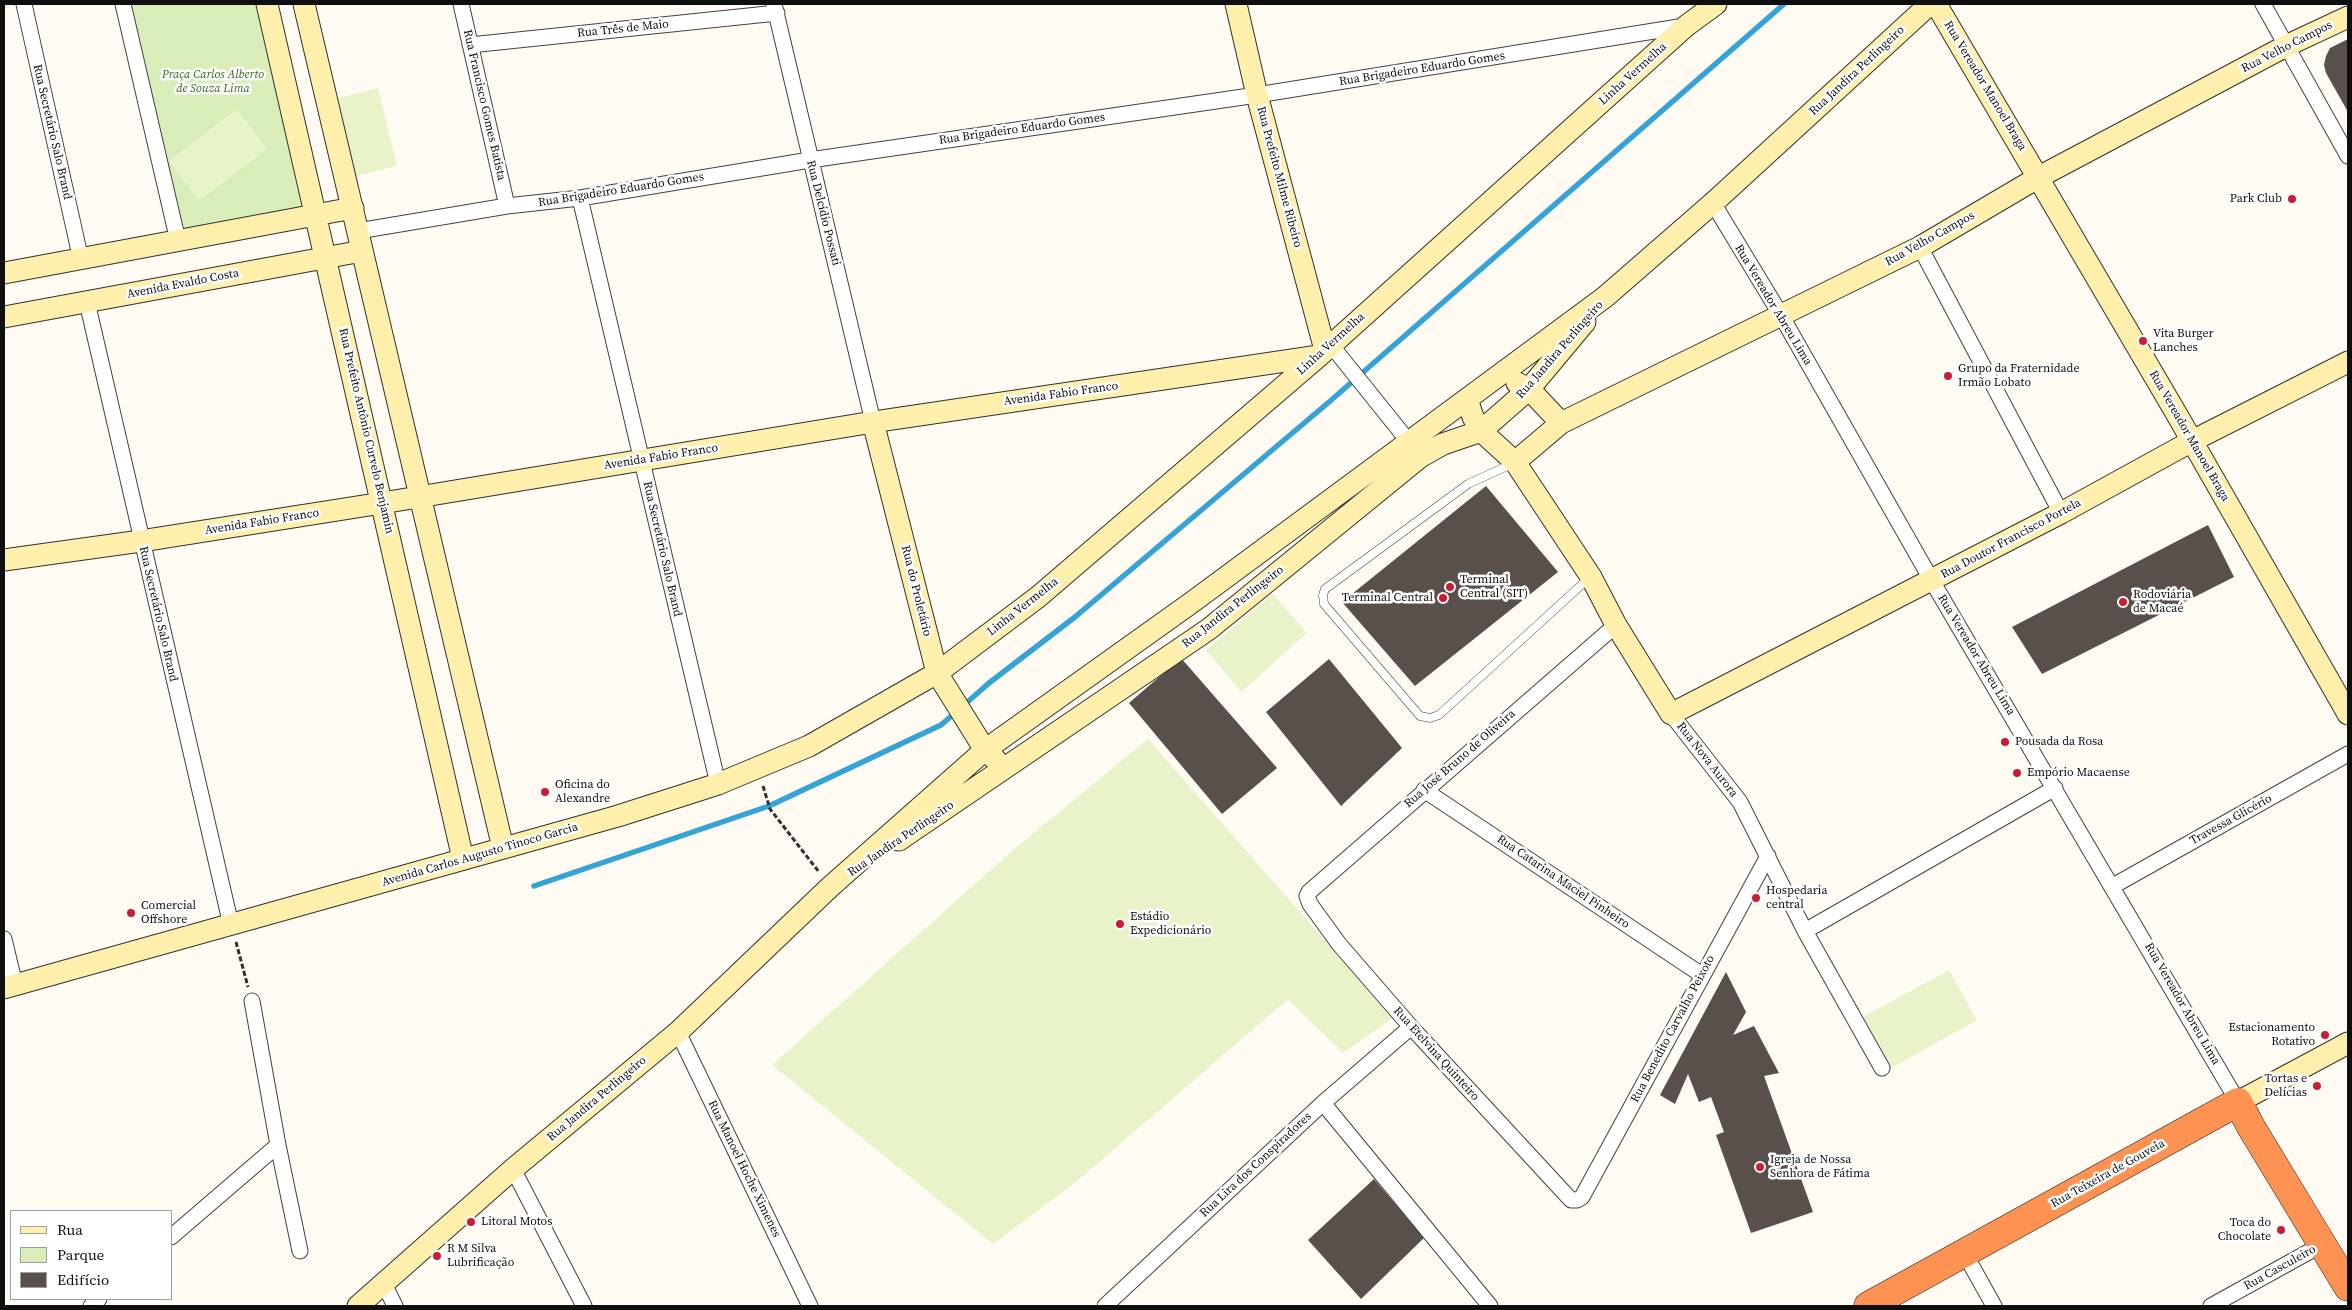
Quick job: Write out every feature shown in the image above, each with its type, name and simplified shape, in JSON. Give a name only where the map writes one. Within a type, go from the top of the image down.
[{"type":"highway","name":"Rua Vereador Abreu Lima","points":[[2238,1102],[2251,1127],[2348,1287]]},
{"type":"highway","name":"Rua Teixeira de Gouveia","points":[[1868,1306],[2238,1102]]},
{"type":"main road","name":"Rua Prefeito Antônio Curvelo Benjamin","points":[[267,4],[463,859]]},
{"type":"main road","points":[[304,4],[503,848]]},
{"type":"main road","name":"Rua Prefeito Milme Ribeiro","points":[[1236,4],[1257,95],[1325,350]]},
{"type":"main road","name":"Linha Vermelha","points":[[939,678],[1038,597],[1325,350],[1686,26],[1716,4]]},
{"type":"main road","name":"Rua Jandira Perlingeiro","points":[[358,1306],[513,1169],[678,1032],[830,886],[985,750],[1191,603],[1605,297],[1713,203],[1930,4]]},
{"type":"main road","name":"Rua Vereador Manoel Braga","points":[[1936,4],[2039,177],[2348,714]]},
{"type":"main road","name":"Rua Velho Campos","points":[[1515,462],[1561,424],[1782,317],[1920,247],[2039,177],[2286,46],[2348,17]]},
{"type":"main road","points":[[4,273],[353,208]]},
{"type":"main road","name":"Avenida Evaldo Costa","points":[[4,317],[326,256],[362,252]]},
{"type":"main road","name":"Rua Jandira Perlingeiro","points":[[830,886],[1209,629],[1408,466],[1443,444],[1481,431],[1529,389],[1605,297]]},
{"type":"main road","name":"Avenida Fabio Franco","points":[[4,560],[141,541],[421,497],[874,422],[1256,365],[1325,350]]},
{"type":"main road","name":"Rua Doutor Francisco Portela","points":[[1671,714],[2061,514],[2192,441],[2348,362]]},
{"type":"main road","points":[[1256,365],[1266,383],[1262,404]]},
{"type":"main road","points":[[1501,374],[1529,389],[1561,424]]},
{"type":"main road","points":[[1467,399],[1473,417],[1481,431]]},
{"type":"main road","name":"Rua do Proletário","points":[[874,422],[939,678],[985,750]]},
{"type":"main road","name":"Rua Nova Aurora","points":[[1481,431],[1515,462],[1591,577],[1616,625],[1671,714]]},
{"type":"main road","points":[[1191,603],[1206,616],[1209,629]]},
{"type":"main road","name":"Avenida Carlos Augusto Tinoco Garcia","points":[[10,986],[618,816],[718,784],[809,746],[939,678]]},
{"type":"main road","points":[[985,750],[994,759],[1011,765]]},
{"type":"main road","name":"Rua Teixeira de Gouveia","points":[[2238,1102],[2348,1043]]},
{"type":"street","name":"Rua Secretário Salo Brand","points":[[24,4],[81,260]]},
{"type":"street","points":[[123,4],[178,241]]},
{"type":"street","name":"Rua Francisco Gomes Batista","points":[[461,4],[507,206]]},
{"type":"street","points":[[2262,4],[2348,156]]},
{"type":"street","name":"Rua Três de Maio","points":[[470,46],[776,8]]},
{"type":"street","name":"Rua Delcídio Possati","points":[[776,8],[810,160],[874,422]]},
{"type":"street","name":"Rua Brigadeiro Eduardo Gomes","points":[[358,231],[507,206],[580,198],[810,160],[1257,95],[1686,26]]},
{"type":"street","name":"Rua Secretário Salo Brand","points":[[580,198],[718,784]]},
{"type":"street","name":"Rua Vereador Abreu Lima","points":[[1713,203],[1782,317],[1932,581],[2113,886],[2238,1102]]},
{"type":"street","points":[[1920,247],[2061,514]]},
{"type":"street","name":"Rua Secretário Salo Brand","points":[[87,302],[231,925]]},
{"type":"street","points":[[1325,350],[1350,367],[1409,442]]},
{"type":"street","name":"Rua José Bruno de Oliveira","points":[[1307,896],[1309,892],[1424,790],[1616,625]]},
{"type":"street","name":"Rua Nova Aurora","points":[[1671,714],[1731,789],[1768,856],[1805,930],[1882,1068]]},
{"type":"street","name":"Travessa Glicério","points":[[2113,886],[2348,754]]},
{"type":"street","points":[[1805,930],[2055,788]]},
{"type":"street","name":"Rua Catarina Maciel Pinheiro","points":[[1424,790],[1702,975]]},
{"type":"street","name":"Rua Benedito Carvalho Peixoto","points":[[1578,1200],[1582,1197],[1768,856]]},
{"type":"street","name":"Rua Etelvina Quinteiro","points":[[1307,896],[1310,904],[1339,944],[1411,1027],[1571,1200],[1578,1200]]},
{"type":"street","points":[[4,939],[10,986]]},
{"type":"street","points":[[252,1001],[278,1145],[300,1251]]},
{"type":"street","name":"Rua Lira dos Conspiradores","points":[[1105,1306],[1323,1103],[1411,1027]]},
{"type":"street","name":"Rua Manoel Hoche Ximenes","points":[[678,1032],[810,1306]]},
{"type":"street","points":[[1323,1103],[1490,1306]]},
{"type":"street","points":[[172,1236],[278,1145]]},
{"type":"street","points":[[513,1169],[584,1306]]},
{"type":"street","name":"Rua Casculeiro","points":[[2211,1306],[2323,1244]]},
{"type":"street","points":[[1965,1254],[1994,1306]]},
{"type":"street","points":[[384,1284],[395,1306]]},
{"type":"lane","points":[[1515,462],[1468,484],[1325,589],[1323,595],[1324,604],[1420,716],[1430,718],[1439,715],[1591,577]]},
{"type":"path","points":[[766,794],[770,809],[830,886]]},
{"type":"path","points":[[231,925],[252,1001]]},
{"type":"green space","name":"Praça Carlos Alberto de Souza Lima","points":[[129,4],[262,4],[303,197],[300,207],[188,228],[184,227]]},
{"type":"green space","points":[[378,88],[397,166],[353,177],[334,99]]},
{"type":"green space","points":[[237,109],[267,149],[199,201],[169,161]]},
{"type":"green space","points":[[1273,594],[1307,633],[1241,692],[1206,650]]},
{"type":"green space","name":"Estádio Expedicionário","points":[[1148,739],[1393,1018],[1343,1053],[1288,999],[1076,1182],[993,1244],[772,1065],[1013,850]]},
{"type":"green space","points":[[1949,970],[1977,1020],[1891,1068],[1863,1017]]},
{"type":"building","points":[[2348,39],[2348,112],[2326,73],[2324,65],[2330,48]]},
{"type":"building","name":"Terminal Central (SIT)","points":[[1486,486],[1558,572],[1415,686],[1342,602]]},
{"type":"building","name":"Rodoviária de Macaé","points":[[2208,525],[2234,577],[2042,674],[2012,627]]},
{"type":"building","points":[[1181,658],[1277,768],[1222,814],[1129,703]]},
{"type":"building","points":[[1329,659],[1402,748],[1341,806],[1266,712]]},
{"type":"building","points":[[1726,972],[1746,1012],[1733,1035],[1754,1026],[1779,1073],[1764,1076],[1813,1212],[1751,1233],[1716,1135],[1724,1132],[1711,1097],[1699,1102],[1688,1074],[1675,1104],[1660,1095]]},
{"type":"building","points":[[1374,1179],[1424,1238],[1361,1299],[1308,1240]]},
{"type":"waterway","points":[[963,706],[989,683],[1075,617],[1329,402],[1784,4]]},
{"type":"waterway","points":[[534,886],[769,806],[941,725],[956,712]]},
{"type":"place","name":"Park Club","points":[[2292,199]]},
{"type":"place","name":"Vita Burger Lanches","points":[[2143,341]]},
{"type":"place","name":"Grupo da Fraternidade Irmão Lobato","points":[[1948,376]]},
{"type":"place","name":"Terminal Central (SIT)","points":[[1450,587]]},
{"type":"place","name":"Terminal Central","points":[[1443,598]]},
{"type":"place","name":"Rodoviária de Macaé","points":[[2123,602]]},
{"type":"place","name":"Pousada da Rosa","points":[[2005,742]]},
{"type":"place","name":"Empório Macaense","points":[[2017,773]]},
{"type":"place","name":"Oficina do Alexandre","points":[[545,792]]},
{"type":"place","name":"Hospedaria central","points":[[1756,898]]},
{"type":"place","name":"Comercial Offshore","points":[[131,913]]},
{"type":"place","name":"Estádio Expedicionário","points":[[1120,924]]},
{"type":"place","name":"Estacionamento Rotativo","points":[[2325,1035]]},
{"type":"place","name":"Tortas e Delícias","points":[[2317,1086]]},
{"type":"place","name":"Igreja de Nossa Senhora de Fátima","points":[[1760,1167]]},
{"type":"place","name":"Litoral Motos","points":[[471,1222]]},
{"type":"place","name":"Toca do Chocolate","points":[[2281,1230]]},
{"type":"place","name":"R M Silva Lubrificação","points":[[437,1256]]}]
